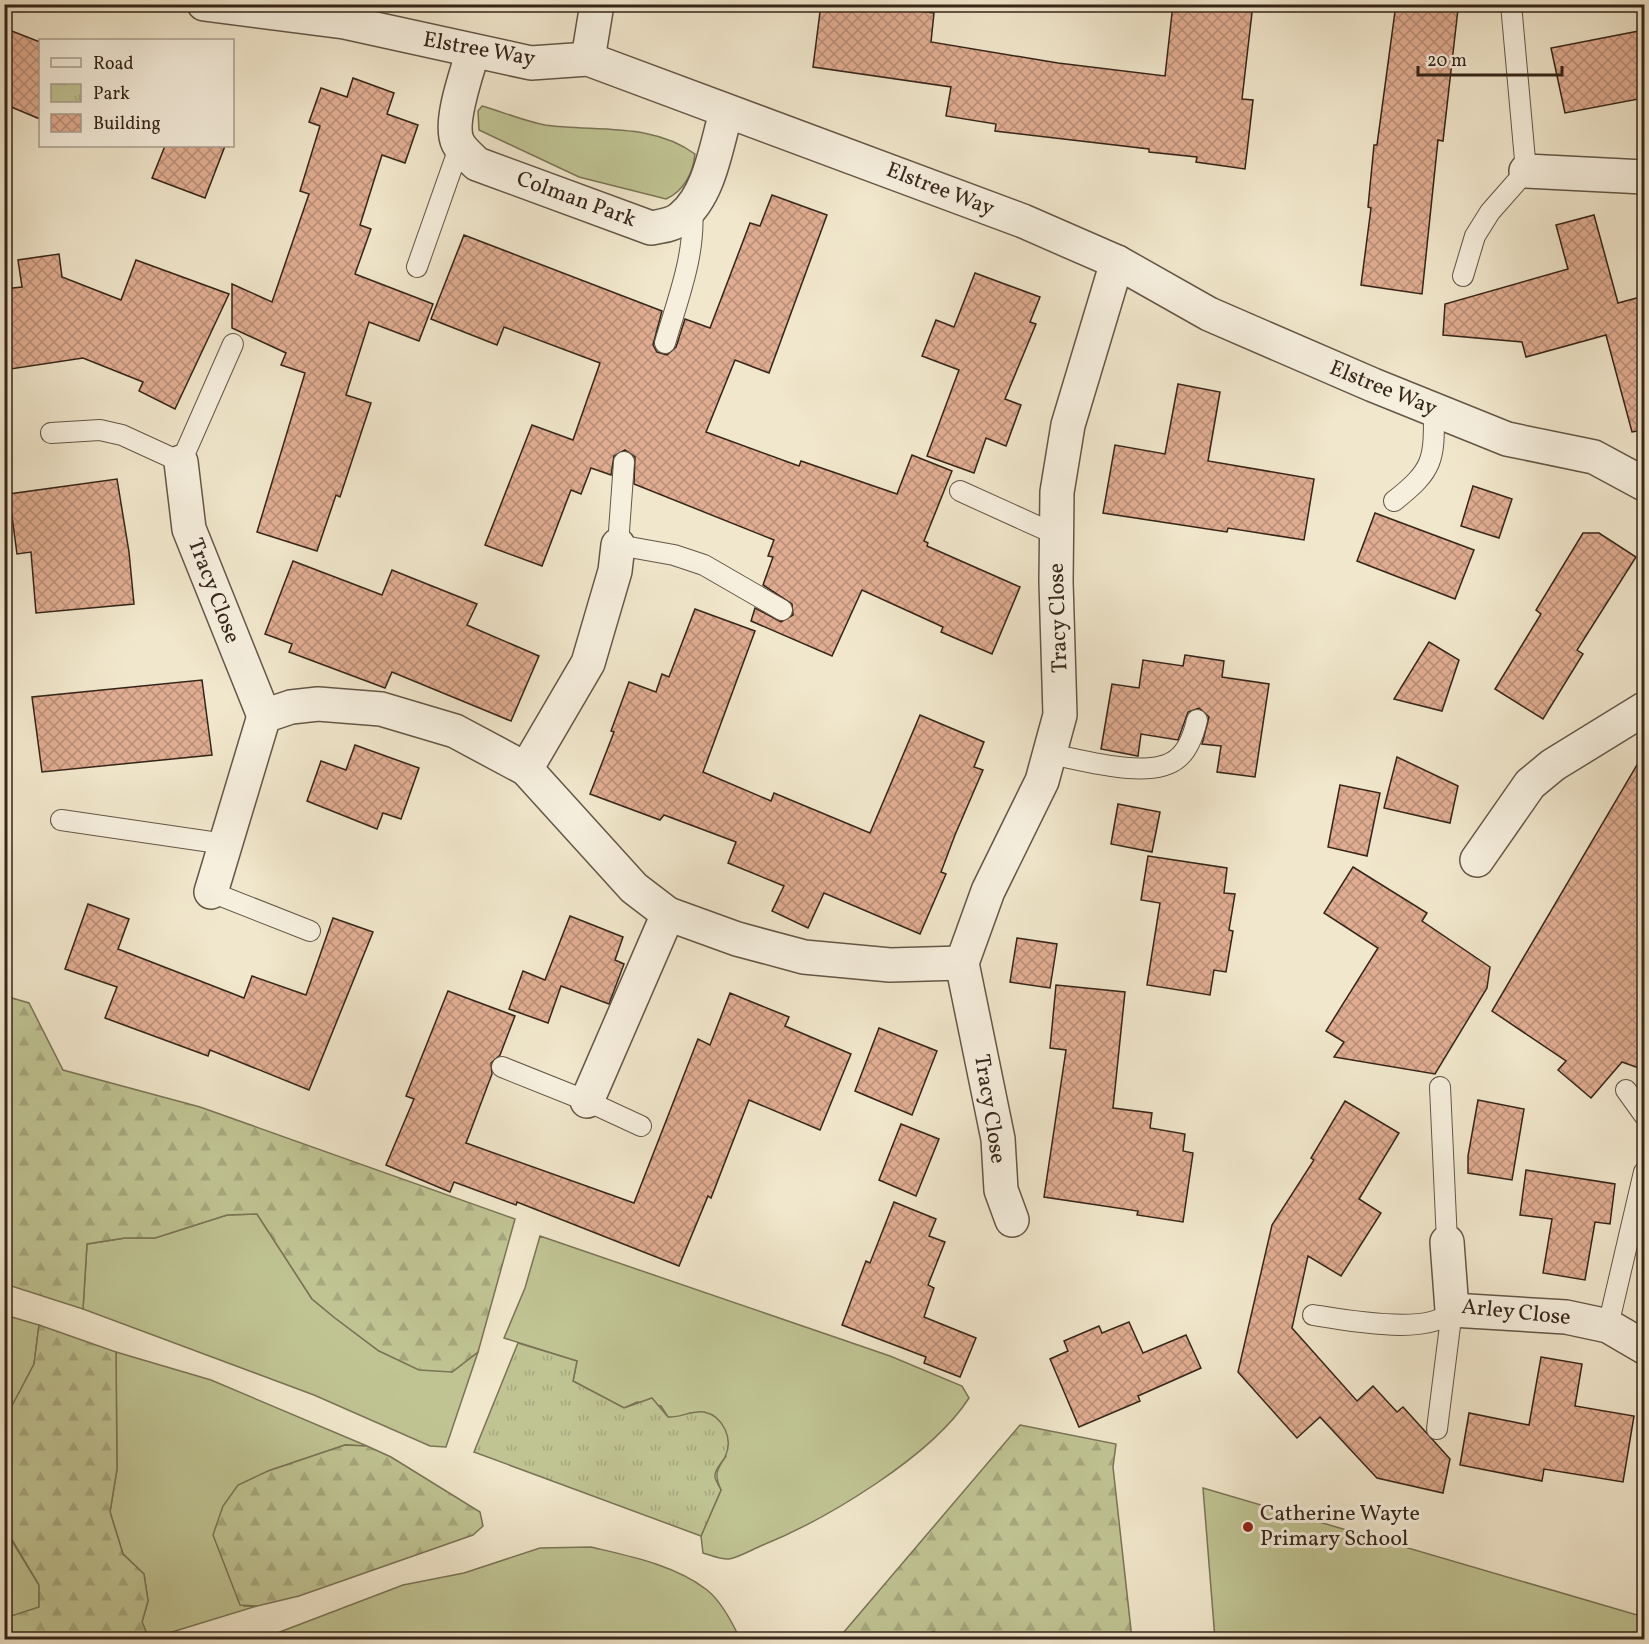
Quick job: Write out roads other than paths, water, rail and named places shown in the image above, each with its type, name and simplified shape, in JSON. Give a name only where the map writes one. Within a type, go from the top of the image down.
[{"type":"street","name":"Elstree Way","points":[[204,4],[344,22],[531,63],[588,59],[726,113],[811,141],[1023,221],[1117,262],[1209,314],[1434,410],[1507,440],[1594,458],[1644,484]]},
{"type":"street","points":[[588,59],[597,4]]},
{"type":"street","points":[[460,145],[455,125],[473,51]]},
{"type":"street","name":"Colman Park","points":[[460,145],[477,164],[651,228],[668,225],[681,219],[692,207],[704,187],[726,113]]},
{"type":"street","points":[[1526,171],[1644,177]]},
{"type":"street","name":"Tracy Close","points":[[1012,1220],[1001,1190],[998,1139],[962,963],[988,891],[1021,830],[1042,782],[1060,715],[1057,492],[1068,425],[1117,262]]},
{"type":"street","name":"Tracy Close","points":[[181,462],[189,529],[264,716]]},
{"type":"street","points":[[526,769],[588,663],[615,571],[618,545]]},
{"type":"street","points":[[212,892],[264,716],[291,707],[318,704],[381,709],[455,731],[526,769],[634,888],[668,914],[737,939],[804,957],[890,964],[962,963]]},
{"type":"street","points":[[1477,860],[1530,784],[1553,765],[1644,709]]},
{"type":"street","points":[[587,1101],[668,914]]},
{"type":"street","name":"Arley Close","points":[[1447,1242],[1452,1310],[1566,1317],[1608,1326],[1644,1347]]},
{"type":"lane","points":[[1463,276],[1475,236],[1490,212],[1526,171],[1511,4]]},
{"type":"lane","points":[[417,267],[460,145]]},
{"type":"lane","points":[[665,343],[691,252],[694,232],[692,207]]},
{"type":"lane","points":[[51,433],[100,430],[122,435],[181,462],[233,344]]},
{"type":"lane","points":[[1394,501],[1416,484],[1428,467],[1434,451],[1434,410]]},
{"type":"lane","points":[[624,462],[618,545],[674,555],[704,565],[782,610]]},
{"type":"lane","points":[[960,491],[1057,535]]},
{"type":"lane","points":[[1050,754],[1141,770],[1161,766],[1178,759],[1194,733],[1197,720]]},
{"type":"lane","points":[[61,820],[225,844]]},
{"type":"lane","points":[[212,892],[310,931]]},
{"type":"lane","points":[[502,1067],[587,1101],[641,1126]]},
{"type":"lane","points":[[1440,1087],[1447,1242]]},
{"type":"lane","points":[[1626,1090],[1644,1115]]},
{"type":"lane","points":[[1608,1326],[1644,1172]]},
{"type":"lane","points":[[1313,1315],[1366,1322],[1424,1324],[1446,1317],[1452,1310]]},
{"type":"lane","points":[[1437,1428],[1452,1310]]},
{"type":"place","name":"Catherine Wayte Primary School","points":[[1248,1527]]}]
